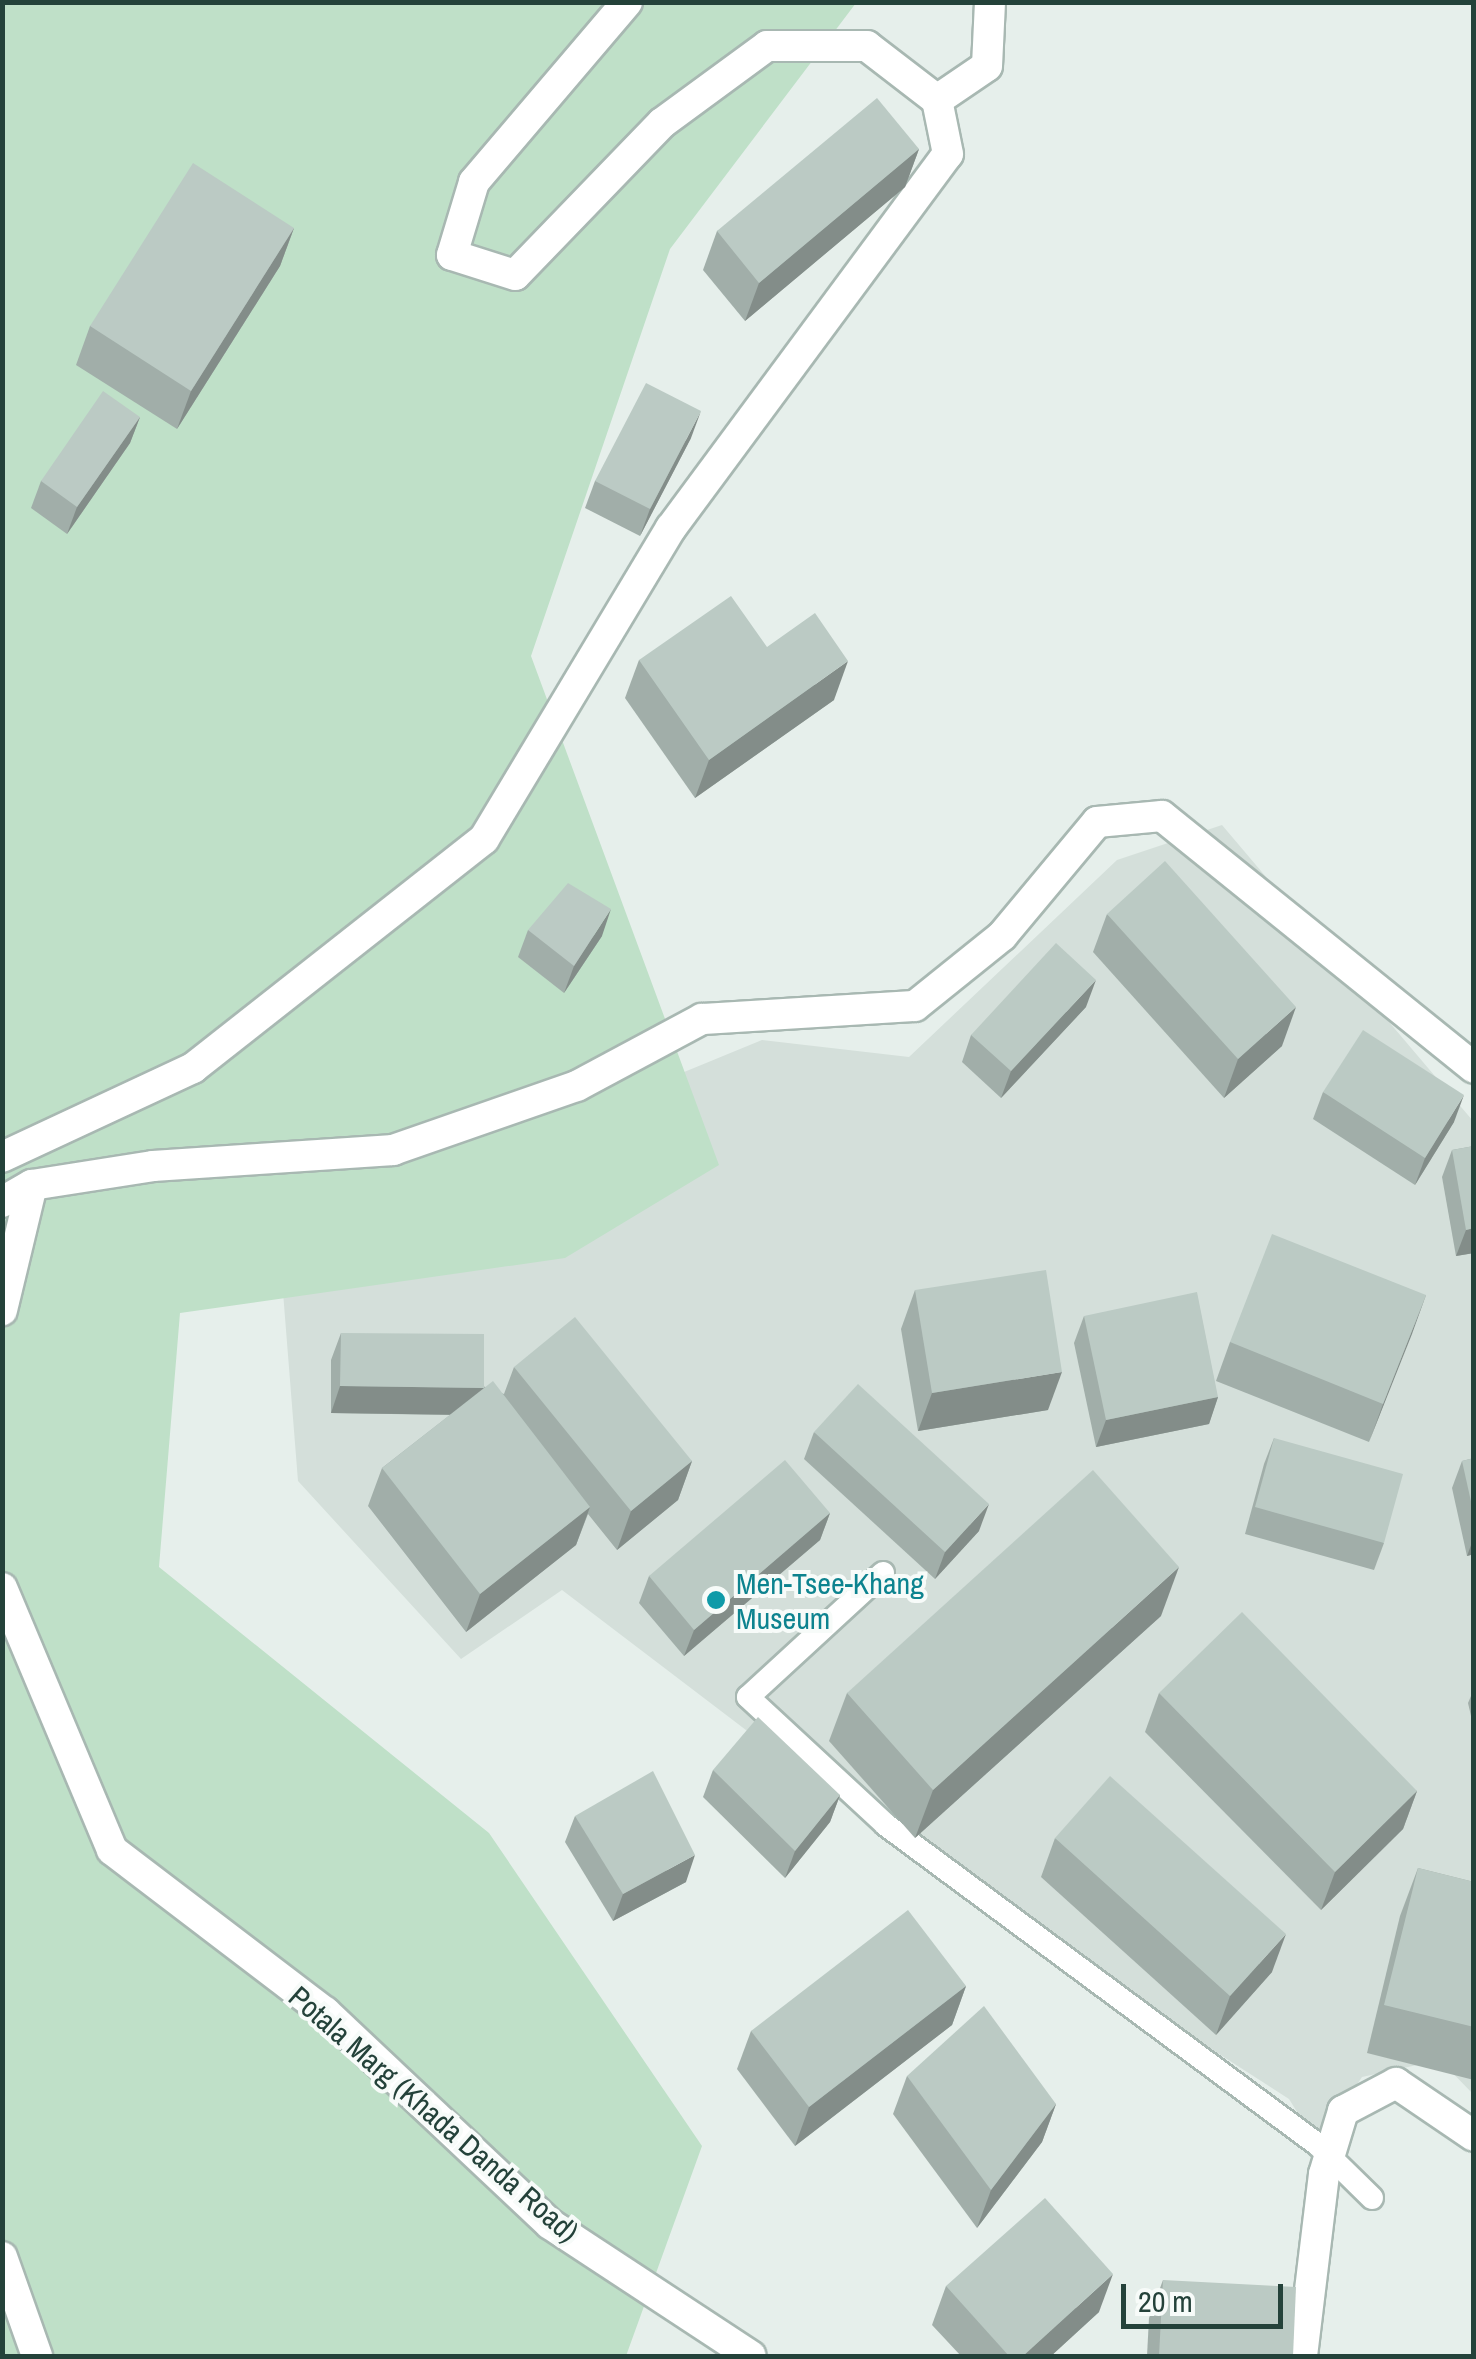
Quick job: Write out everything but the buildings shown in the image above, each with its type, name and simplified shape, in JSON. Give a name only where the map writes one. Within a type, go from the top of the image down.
[{"type":"street","points":[[2,1156],[193,1068],[484,839],[671,528],[948,154],[937,100],[867,46],[767,46],[662,123],[515,275],[452,255],[474,182],[627,2]]},
{"type":"street","points":[[937,100],[987,66],[990,2]]},
{"type":"street","points":[[2,1202],[32,1186],[153,1166],[393,1150],[577,1086],[702,1019],[916,1006],[1002,936],[1097,822],[1162,816],[1474,1068]]},
{"type":"street","points":[[2,1310],[32,1186]]},
{"type":"street","name":"Potala Marg (Khada Danda Road)","points":[[2,1588],[112,1850],[325,2012],[550,2224],[751,2356]]},
{"type":"street","points":[[1302,2356],[1330,2156],[1343,2111],[1396,2083],[1474,2136]]},
{"type":"street","points":[[2,2256],[36,2356]]},
{"type":"lane","points":[[883,1572],[748,1697],[886,1825],[975,1883],[1330,2156],[1372,2198]]},
{"type":"shaded area","points":[[1222,825],[1473,1121],[1473,2094],[1440,2060],[1362,2077],[1317,2144],[1289,2099],[913,1857],[562,1590],[461,1659],[298,1481],[276,1204],[509,1144],[762,1040],[909,1057],[1117,860]]},
{"type":"green space","points":[[3,3],[856,3],[670,249],[531,656],[719,1165],[565,1258],[180,1313],[159,1567],[489,1833],[702,2146],[626,2356],[3,2356]]},
{"type":"place","name":"Men-Tsee-Khang Museum","points":[[716,1600]]}]
